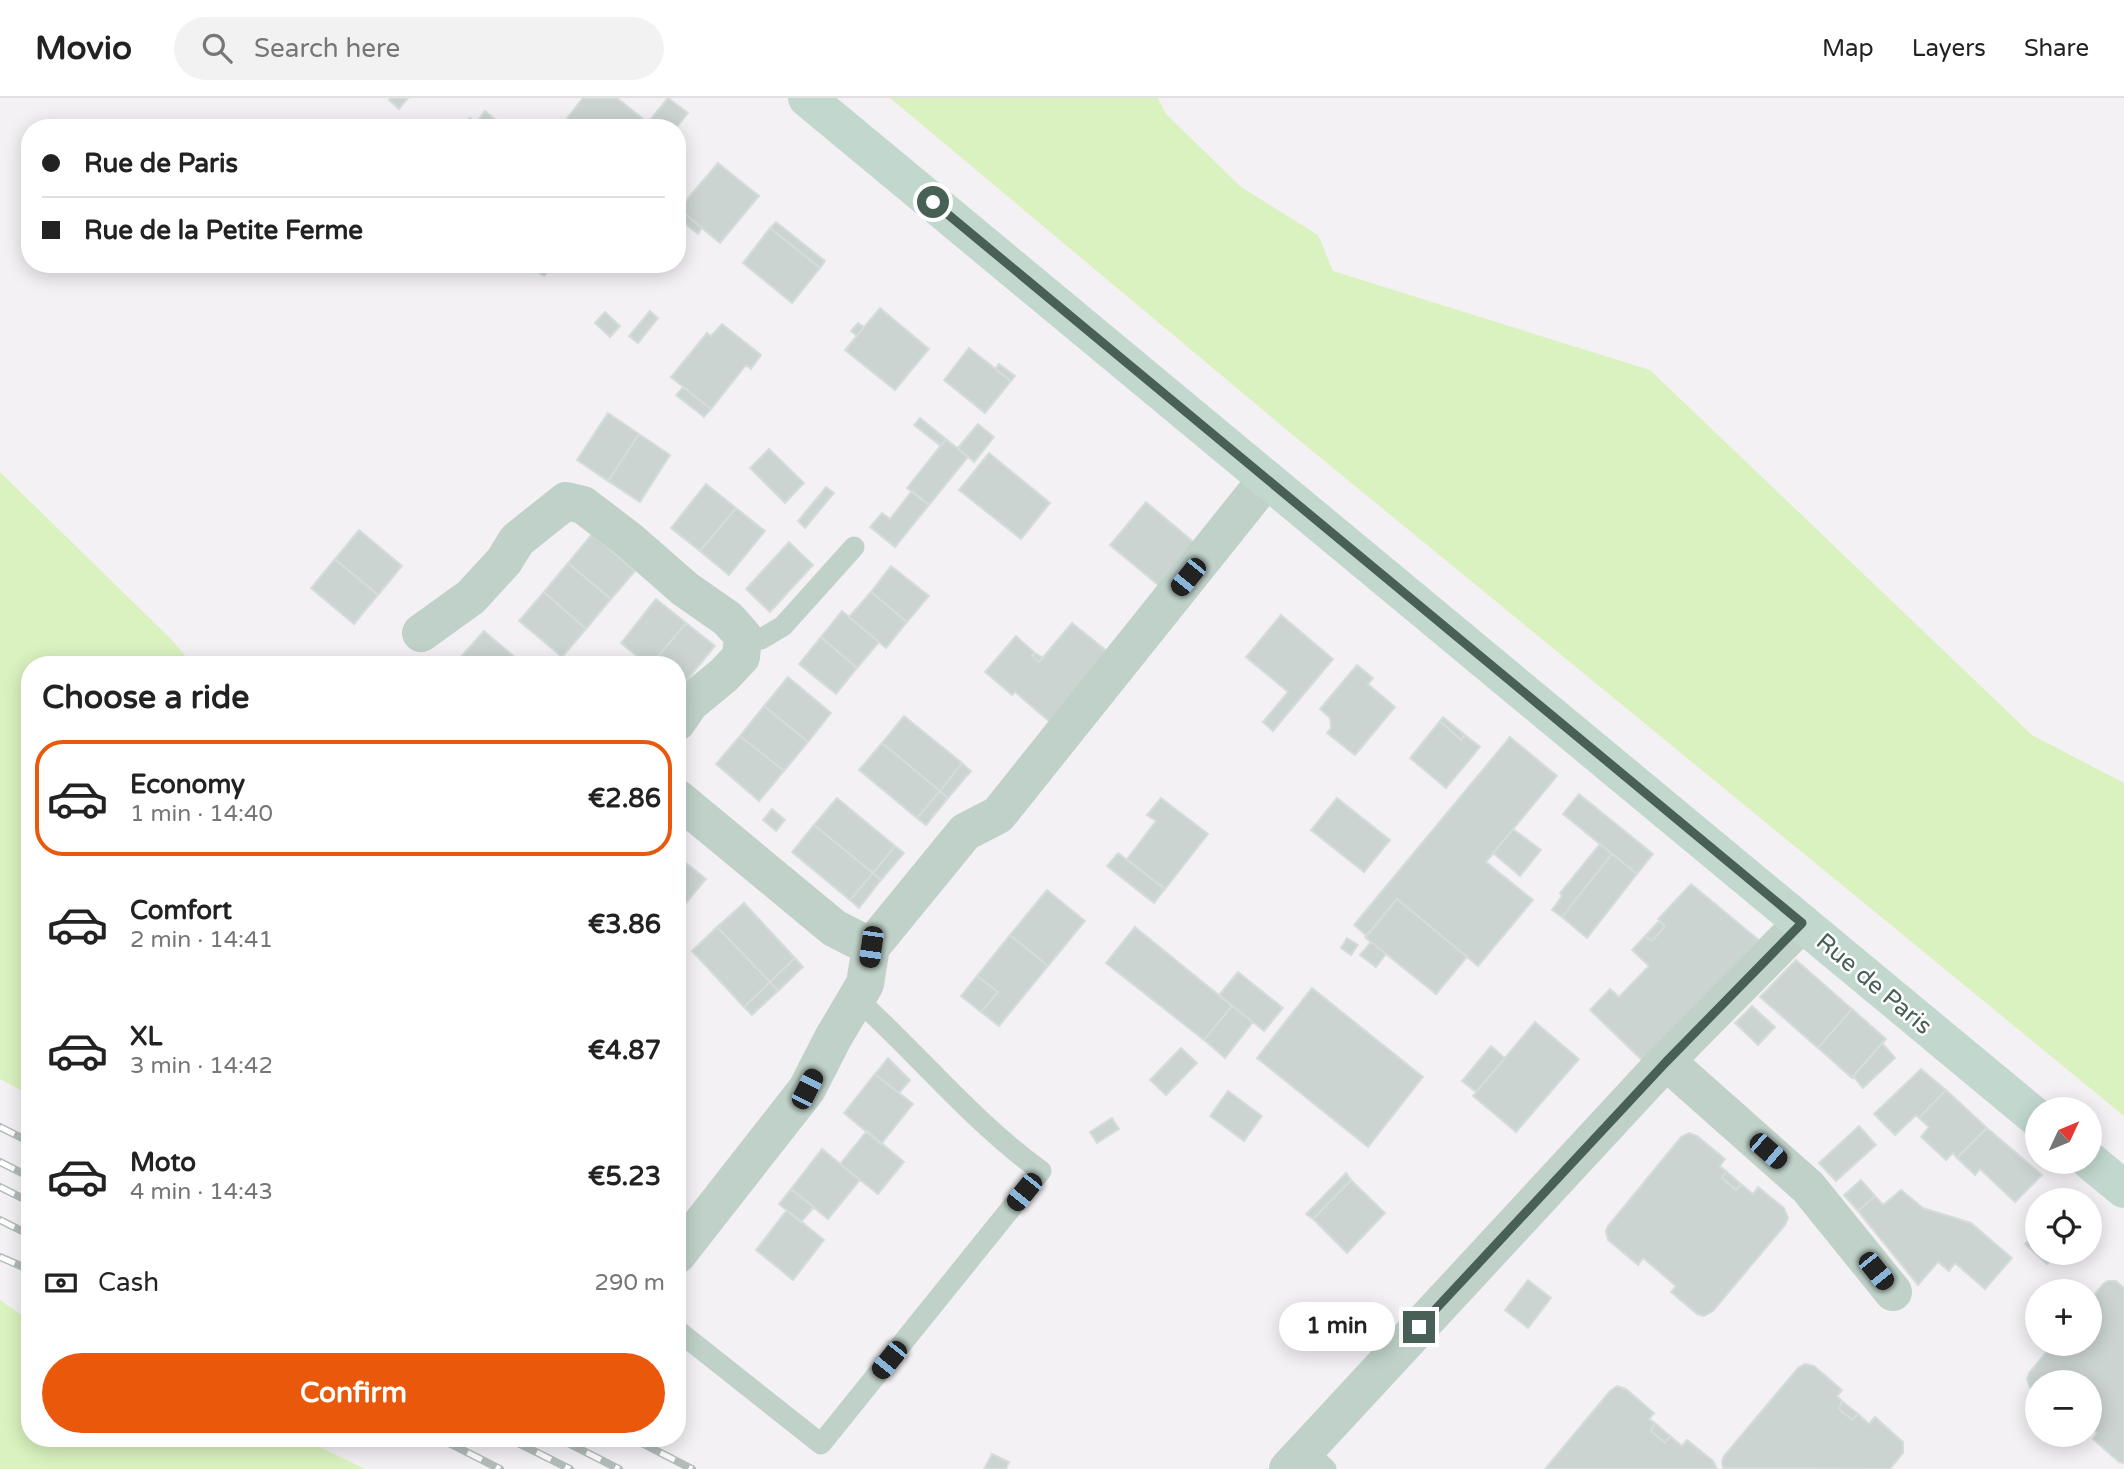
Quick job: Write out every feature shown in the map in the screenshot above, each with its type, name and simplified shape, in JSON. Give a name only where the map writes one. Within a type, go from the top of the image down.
[{"type":"main road","name":"Rue de Paris","points":[[807,98],[2025,1108]]},
{"type":"main road","points":[[2102,1171],[2124,1189]]},
{"type":"street","points":[[686,1244],[807,1089],[865,984],[871,947],[965,832],[998,815],[1266,480]]},
{"type":"street","points":[[421,633],[471,597],[504,561],[517,540],[566,501],[583,505],[629,540],[685,589],[728,619],[743,636],[741,657],[686,709]]},
{"type":"street","points":[[686,805],[834,928],[871,947]]},
{"type":"street","points":[[1306,1463],[1666,1062],[1802,923]]},
{"type":"street","points":[[1666,1062],[1808,1187],[1893,1292]]},
{"type":"lane","points":[[742,643],[761,639],[783,626],[854,547]]},
{"type":"lane","points":[[686,1337],[821,1444],[1041,1171],[1008,1147],[857,999]]},
{"type":"green space","points":[[890,98],[1158,98],[1166,114],[1241,187],[1318,235],[1333,271],[1650,370],[2032,735],[2124,783],[2124,1116],[2102,1097],[1294,436]]},
{"type":"green space","points":[[0,472],[185,656],[21,656],[21,1090],[0,1079]]},
{"type":"green space","points":[[0,1300],[21,1315],[21,1447],[320,1447],[365,1469],[0,1469]]},
{"type":"building","points":[[408,98],[399,109],[389,100]]},
{"type":"building","points":[[583,98],[617,98],[643,119],[566,119]]},
{"type":"building","points":[[668,98],[688,113],[683,119],[651,119]]},
{"type":"building","points":[[485,111],[494,119],[479,119]]},
{"type":"building","points":[[718,163],[759,196],[720,243],[686,215],[686,201]]},
{"type":"building","points":[[686,215],[702,228],[698,234],[686,224]]},
{"type":"building","points":[[776,222],[825,261],[820,268],[770,228]]},
{"type":"building","points":[[770,228],[820,268],[792,303],[743,263]]},
{"type":"building","points":[[880,308],[929,349],[895,390],[845,350]]},
{"type":"building","points":[[650,311],[658,318],[638,343],[629,336]]},
{"type":"building","points":[[605,312],[620,326],[610,337],[595,323]]},
{"type":"building","points":[[858,323],[864,327],[857,336],[851,331]]},
{"type":"building","points":[[722,324],[761,355],[751,369],[746,365],[711,409],[671,377],[707,333],[711,336]]},
{"type":"building","points":[[969,348],[1011,381],[985,413],[944,380]]},
{"type":"building","points":[[999,364],[1015,376],[1011,381],[995,369]]},
{"type":"building","points":[[683,387],[711,409],[704,417],[676,395]]},
{"type":"building","points":[[608,413],[639,434],[608,481],[577,460]]},
{"type":"building","points":[[920,418],[946,439],[941,446],[914,425]]},
{"type":"building","points":[[978,424],[994,437],[974,462],[958,448]]},
{"type":"building","points":[[639,434],[670,455],[640,502],[608,481]]},
{"type":"building","points":[[946,439],[968,457],[929,505],[907,488]]},
{"type":"building","points":[[769,449],[804,483],[785,503],[750,468]]},
{"type":"building","points":[[989,453],[1050,503],[1021,539],[959,490]]},
{"type":"building","points":[[706,484],[736,508],[700,551],[671,528]]},
{"type":"building","points":[[826,487],[834,493],[805,528],[798,521]]},
{"type":"building","points":[[912,491],[929,505],[895,547],[870,527],[882,513],[890,519]]},
{"type":"building","points":[[1146,502],[1197,545],[1162,588],[1110,545]]},
{"type":"building","points":[[736,508],[765,531],[729,575],[700,551]]},
{"type":"building","points":[[359,530],[402,566],[378,595],[335,559]]},
{"type":"building","points":[[592,534],[635,571],[611,599],[568,563]]},
{"type":"building","points":[[789,542],[813,565],[770,612],[746,589]]},
{"type":"building","points":[[335,559],[378,595],[354,624],[311,588]]},
{"type":"building","points":[[568,563],[611,599],[586,629],[544,592]]},
{"type":"building","points":[[891,566],[929,596],[907,622],[871,592]]},
{"type":"building","points":[[544,592],[586,629],[561,656],[519,621]]},
{"type":"building","points":[[871,592],[907,622],[886,648],[849,617]]},
{"type":"building","points":[[656,599],[686,623],[658,656],[637,656],[621,643]]},
{"type":"building","points":[[842,611],[879,642],[857,668],[821,637]]},
{"type":"building","points":[[1281,615],[1333,659],[1273,731],[1263,722],[1288,692],[1246,657]]},
{"type":"building","points":[[686,623],[715,646],[686,681],[686,656],[658,656]]},
{"type":"building","points":[[1072,623],[1108,652],[1050,722],[1015,692],[1012,695],[985,672],[1016,636],[1035,653],[1032,656],[1039,662]]},
{"type":"building","points":[[484,631],[513,656],[462,656]]},
{"type":"building","points":[[821,637],[857,668],[836,694],[799,664]]},
{"type":"building","points":[[1035,653],[1043,658],[1039,662],[1032,656]]},
{"type":"building","points":[[1357,665],[1373,678],[1368,684],[1395,707],[1355,755],[1327,733],[1331,728],[1330,718],[1320,709]]},
{"type":"building","points":[[788,677],[831,713],[808,742],[764,706]]},
{"type":"building","points":[[764,706],[808,742],[784,771],[740,736]]},
{"type":"building","points":[[904,716],[962,763],[940,791],[882,743]]},
{"type":"building","points":[[1443,717],[1465,735],[1461,740],[1440,721]]},
{"type":"building","points":[[1440,721],[1461,740],[1465,735],[1480,747],[1446,788],[1410,758]]},
{"type":"building","points":[[740,736],[784,771],[759,801],[716,764]]},
{"type":"building","points":[[1510,737],[1557,776],[1486,862],[1533,900],[1478,966],[1397,899],[1367,936],[1354,925]]},
{"type":"building","points":[[882,743],[940,791],[917,818],[859,770]]},
{"type":"building","points":[[962,763],[971,771],[948,798],[940,791]]},
{"type":"building","points":[[940,791],[948,798],[926,825],[917,818]]},
{"type":"building","points":[[1579,794],[1653,854],[1637,874],[1563,814]]},
{"type":"building","points":[[837,798],[895,846],[873,873],[814,825]]},
{"type":"building","points":[[1161,798],[1208,834],[1165,889],[1127,859],[1156,821],[1147,815]]},
{"type":"building","points":[[1337,798],[1390,840],[1364,872],[1311,830]]},
{"type":"building","points":[[772,809],[785,820],[776,831],[763,820]]},
{"type":"building","points":[[814,825],[873,873],[850,900],[792,852]]},
{"type":"building","points":[[1513,829],[1541,850],[1520,876],[1493,853]]},
{"type":"building","points":[[1600,844],[1612,854],[1562,917],[1552,910],[1562,896],[1560,893]]},
{"type":"building","points":[[895,846],[904,853],[881,880],[873,873]]},
{"type":"building","points":[[1118,853],[1165,889],[1154,903],[1107,866]]},
{"type":"building","points":[[1612,854],[1637,874],[1587,938],[1562,917]]},
{"type":"building","points":[[686,863],[706,879],[686,903]]},
{"type":"building","points":[[873,873],[881,880],[859,908],[850,900]]},
{"type":"building","points":[[1691,884],[1759,940],[1645,1063],[1590,1010],[1610,989],[1619,997],[1649,966],[1632,950],[1645,936],[1652,941],[1665,926],[1658,919]]},
{"type":"building","points":[[1047,890],[1085,921],[1048,966],[1010,935]]},
{"type":"building","points":[[1397,899],[1467,957],[1436,994],[1365,937]]},
{"type":"building","points":[[744,903],[795,958],[770,982],[717,927]]},
{"type":"building","points":[[1659,921],[1665,926],[1652,941],[1645,936]]},
{"type":"building","points":[[717,927],[770,982],[744,1007],[692,951]]},
{"type":"building","points":[[1135,927],[1232,1006],[1204,1040],[1106,963]]},
{"type":"building","points":[[1010,935],[1048,966],[999,1026],[981,1012],[998,992],[977,976]]},
{"type":"building","points":[[1347,938],[1358,945],[1351,955],[1341,948]]},
{"type":"building","points":[[1371,942],[1386,954],[1376,967],[1360,955]]},
{"type":"building","points":[[795,958],[803,967],[778,991],[770,982]]},
{"type":"building","points":[[1796,960],[1852,1009],[1818,1048],[1760,997]]},
{"type":"building","points":[[1238,972],[1283,1008],[1264,1031],[1219,995]]},
{"type":"building","points":[[977,976],[998,992],[981,1012],[961,996]]},
{"type":"building","points":[[770,982],[778,991],[752,1015],[744,1007]]},
{"type":"building","points":[[1312,988],[1423,1077],[1368,1147],[1257,1058]]},
{"type":"building","points":[[1232,1006],[1253,1022],[1225,1058],[1204,1040]]},
{"type":"building","points":[[1752,1006],[1775,1027],[1758,1045],[1735,1023]]},
{"type":"building","points":[[1852,1009],[1886,1039],[1852,1078],[1818,1048]]},
{"type":"building","points":[[1535,1022],[1579,1059],[1516,1132],[1473,1096]]},
{"type":"building","points":[[1882,1043],[1895,1058],[1863,1088],[1853,1076]]},
{"type":"building","points":[[1491,1046],[1505,1058],[1476,1092],[1462,1081]]},
{"type":"building","points":[[1181,1048],[1197,1063],[1166,1095],[1150,1080]]},
{"type":"building","points":[[888,1058],[910,1080],[899,1093],[875,1074]]},
{"type":"building","points":[[1921,1069],[1946,1090],[1919,1118],[1916,1115],[1895,1135],[1874,1114]]},
{"type":"building","points":[[875,1074],[913,1104],[881,1144],[844,1113]]},
{"type":"building","points":[[1946,1090],[1987,1128],[1957,1158],[1953,1153],[1946,1160],[1921,1137],[1929,1127],[1919,1118]]},
{"type":"building","points":[[1228,1091],[1262,1116],[1244,1141],[1210,1116]]},
{"type":"building","points":[[1112,1118],[1119,1129],[1097,1143],[1090,1132]]},
{"type":"building","points":[[1859,1126],[1876,1145],[1836,1181],[1819,1163]]},
{"type":"building","points":[[1987,1128],[2025,1160],[2025,1174],[2042,1175],[2029,1188],[2025,1188],[2025,1192],[2015,1202],[1980,1169],[1975,1175],[1957,1158]]},
{"type":"building","points":[[867,1131],[904,1162],[878,1194],[840,1164]]},
{"type":"building","points":[[1689,1133],[1697,1136],[1725,1159],[1720,1166],[1726,1171],[1722,1178],[1736,1190],[1741,1184],[1753,1194],[1758,1187],[1784,1208],[1788,1218],[1713,1311],[1704,1316],[1697,1314],[1671,1292],[1676,1286],[1643,1258],[1638,1265],[1608,1240],[1606,1231],[1681,1137]]},
{"type":"building","points":[[822,1149],[860,1180],[828,1219],[791,1189]]},
{"type":"building","points":[[1726,1171],[1741,1184],[1736,1190],[1722,1178]]},
{"type":"building","points":[[1346,1173],[1351,1180],[1313,1219],[1306,1214]]},
{"type":"building","points":[[1351,1180],[1385,1213],[1347,1253],[1313,1219]]},
{"type":"building","points":[[1861,1180],[1875,1196],[1858,1211],[1844,1195]]},
{"type":"building","points":[[791,1189],[814,1207],[801,1222],[779,1204]]},
{"type":"building","points":[[1901,1190],[1923,1208],[1971,1223],[2012,1258],[1985,1289],[1955,1263],[1949,1271],[1938,1262],[1918,1285],[1858,1211],[1875,1196],[1883,1205]]},
{"type":"building","points":[[787,1210],[824,1240],[793,1280],[756,1250]]},
{"type":"building","points":[[1528,1280],[1551,1298],[1528,1328],[1505,1310]]},
{"type":"building","points":[[2116,1281],[2124,1288],[2124,1463],[2119,1462],[2102,1447],[2102,1370],[2031,1370],[2043,1356],[2102,1356],[2103,1284]]},
{"type":"building","points":[[1805,1364],[1814,1366],[1842,1390],[1837,1396],[1842,1401],[1839,1409],[1852,1420],[1858,1414],[1869,1424],[1875,1417],[1903,1442],[1903,1453],[1890,1469],[1723,1468],[1724,1456],[1798,1368]]},
{"type":"building","points":[[1617,1386],[1626,1389],[1654,1413],[1649,1419],[1655,1423],[1651,1431],[1665,1443],[1670,1436],[1682,1446],[1687,1440],[1713,1461],[1717,1469],[1545,1469]]},
{"type":"building","points":[[1842,1401],[1858,1414],[1852,1420],[1839,1409]]},
{"type":"building","points":[[1655,1423],[1670,1436],[1665,1443],[1651,1431]]},
{"type":"building","points":[[992,1454],[1009,1462],[1006,1469],[984,1469]]},
{"type":"railway","points":[[0,1127],[21,1138]]},
{"type":"railway","points":[[0,1162],[21,1172]]},
{"type":"railway","points":[[0,1187],[21,1198]]},
{"type":"railway","points":[[0,1220],[21,1230]]},
{"type":"railway","points":[[0,1257],[21,1266]]},
{"type":"railway","points":[[457,1447],[500,1469]]},
{"type":"railway","points":[[526,1447],[570,1469]]},
{"type":"railway","points":[[576,1447],[619,1469]]},
{"type":"railway","points":[[649,1447],[692,1469]]},
{"type":"route","points":[[933,202],[1802,923],[1666,1062],[1419,1327]]}]
